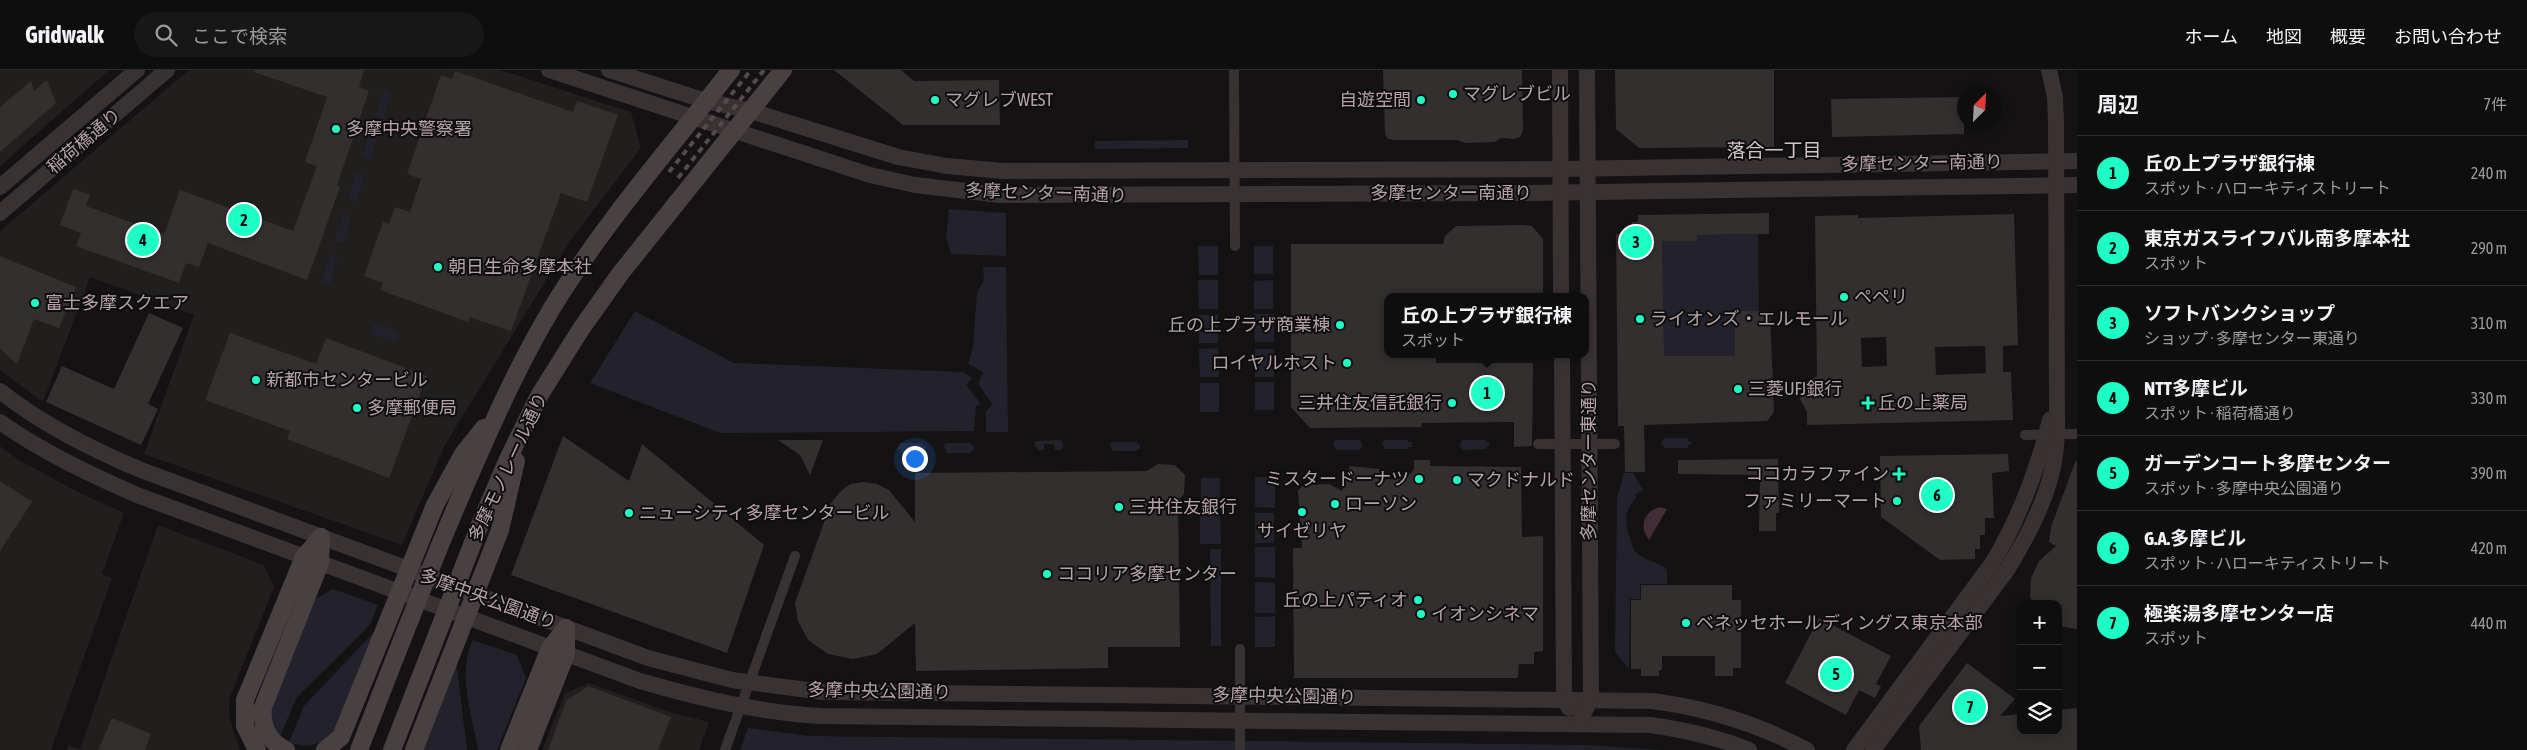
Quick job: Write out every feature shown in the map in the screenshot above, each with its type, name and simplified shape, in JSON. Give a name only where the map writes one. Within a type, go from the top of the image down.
[{"type":"main road","name":"多摩モノレール通り","points":[[359,750],[454,512],[497,412],[552,309],[587,254],[731,70]]},
{"type":"main road","name":"多摩モノレール通り","points":[[392,750],[481,522],[539,396],[581,329],[620,274],[783,70]]},
{"type":"main road","points":[[325,750],[341,737],[435,505],[463,454],[497,412]]},
{"type":"main road","points":[[414,750],[500,530],[524,426]]},
{"type":"main road","points":[[286,750],[272,741],[266,730],[262,717],[263,707],[320,537]]},
{"type":"main road","points":[[258,750],[245,726],[245,700],[312,560]]},
{"type":"main road","points":[[509,750],[550,648],[566,628]]},
{"type":"main road","points":[[528,750],[566,654],[566,628]]},
{"type":"street","name":"稲荷橋通り","points":[[0,187],[136,70]]},
{"type":"street","name":"稲荷橋通り","points":[[0,213],[167,70]]},
{"type":"street","name":"多摩センター南通り","points":[[549,70],[892,180],[943,190],[1000,195],[1561,193],[2077,185]]},
{"type":"street","name":"多摩センター南通り","points":[[609,70],[706,101],[751,111],[898,157],[947,166],[1003,171],[1560,169],[2077,161]]},
{"type":"street","points":[[1234,70],[1235,246]]},
{"type":"street","points":[[1560,70],[1561,293]]},
{"type":"street","name":"多摩センター東通り","points":[[1587,70],[1589,293]]},
{"type":"street","points":[[1873,750],[2007,570],[2023,544],[2049,481],[2055,456],[2056,161],[2055,97],[2049,70]]},
{"type":"street","name":"多摩センター東通り","points":[[1562,358],[1564,699],[1578,724]]},
{"type":"street","name":"多摩センター東通り","points":[[1589,358],[1591,700]]},
{"type":"street","points":[[1854,750],[1993,562],[2008,537],[2037,469],[2050,420],[2056,385]]},
{"type":"street","name":"多摩中央公園通り","points":[[0,391],[41,420],[97,451],[141,470],[648,658],[689,670],[780,688],[822,692],[1652,701],[1689,705],[1735,718],[1807,750]]},
{"type":"street","name":"多摩中央公園通り","points":[[0,422],[28,442],[128,492],[566,654],[680,693],[724,703],[794,714],[1651,725],[1684,730],[1727,741],[1749,750]]},
{"type":"street","points":[[2025,435],[2077,434]]},
{"type":"street","points":[[1538,444],[1615,444]]},
{"type":"street","points":[[725,750],[795,556]]},
{"type":"street","points":[[1240,649],[1240,750]]},
{"type":"street","points":[[1578,724],[1591,700]]},
{"type":"shaded area","points":[[0,70],[109,70],[0,166]]},
{"type":"shaded area","points":[[189,70],[500,70],[631,112],[641,148],[570,241],[445,445],[402,545],[144,454],[194,315],[90,277],[43,402],[0,370],[0,231]]},
{"type":"shaded area","points":[[384,90],[392,92],[383,118],[375,116]]},
{"type":"shaded area","points":[[370,131],[378,134],[370,160],[362,157]]},
{"type":"shaded area","points":[[1188,140],[1188,148],[1095,149],[1095,141]]},
{"type":"shaded area","points":[[356,173],[364,176],[356,202],[348,199]]},
{"type":"shaded area","points":[[949,209],[1006,213],[1006,256],[951,254],[946,237]]},
{"type":"shaded area","points":[[343,215],[351,217],[343,243],[335,241]]},
{"type":"shaded area","points":[[1758,234],[1759,311],[1735,312],[1735,356],[1663,356],[1662,241],[1696,241],[1697,235]]},
{"type":"shaded area","points":[[1198,246],[1218,246],[1218,275],[1199,275]]},
{"type":"shaded area","points":[[1254,246],[1273,246],[1273,274],[1254,274]]},
{"type":"shaded area","points":[[330,255],[338,258],[330,284],[322,281]]},
{"type":"shaded area","points":[[983,267],[1006,267],[1008,432],[986,432],[986,411],[993,405],[978,384],[983,372],[968,364],[973,347],[977,293],[984,280]]},
{"type":"shaded area","points":[[1198,280],[1218,280],[1218,309],[1199,309]]},
{"type":"shaded area","points":[[1273,280],[1273,309],[1254,309],[1254,281]]},
{"type":"shaded area","points":[[635,311],[734,363],[963,372],[972,378],[966,385],[981,404],[976,406],[974,431],[720,433],[590,383]]},
{"type":"shaded area","points":[[1254,314],[1274,314],[1274,342],[1255,342]]},
{"type":"shaded area","points":[[1199,315],[1218,315],[1218,343],[1199,343]]},
{"type":"shaded area","points":[[375,324],[399,332],[398,340],[395,342],[372,334],[373,331],[371,330]]},
{"type":"shaded area","points":[[1218,348],[1219,377],[1200,377],[1199,349]]},
{"type":"shaded area","points":[[1255,349],[1274,349],[1274,377],[1255,377]]},
{"type":"shaded area","points":[[1255,382],[1274,382],[1274,410],[1255,410]]},
{"type":"shaded area","points":[[1200,383],[1219,383],[1219,412],[1200,412]]},
{"type":"shaded area","points":[[1664,438],[1688,438],[1688,441],[1691,441],[1691,445],[1688,445],[1688,448],[1664,448],[1664,445],[1661,445]]},
{"type":"shaded area","points":[[1061,440],[1064,447],[1061,450],[1055,450],[1054,444],[1044,444],[1044,450],[1037,450],[1034,443],[1037,441]]},
{"type":"shaded area","points":[[1336,440],[1360,440],[1363,447],[1360,450],[1336,450],[1333,443]]},
{"type":"shaded area","points":[[1385,440],[1408,440],[1408,442],[1412,442],[1412,447],[1408,447],[1408,449],[1385,449],[1382,442]]},
{"type":"shaded area","points":[[1462,440],[1486,440],[1486,442],[1489,442],[1489,447],[1486,447],[1486,449],[1462,450],[1462,447],[1459,447]]},
{"type":"shaded area","points":[[1113,442],[1137,442],[1137,444],[1140,444],[1140,449],[1137,449],[1137,451],[1113,451],[1110,444]]},
{"type":"shaded area","points":[[900,443],[923,443],[923,446],[926,446],[926,450],[923,453],[900,453],[900,450],[897,450]]},
{"type":"shaded area","points":[[947,443],[971,443],[971,446],[974,446],[974,450],[971,450],[971,453],[947,453],[944,445]]},
{"type":"shaded area","points":[[0,446],[17,459],[78,492],[124,513],[102,574],[112,578],[51,750],[0,750]]},
{"type":"shaded area","points":[[1624,473],[1633,473],[1643,490],[1635,494],[1636,498],[1629,507],[1626,517],[1634,549],[1642,557],[1661,565],[1667,570],[1667,584],[1640,584],[1640,599],[1630,599],[1629,669],[1615,652],[1617,498]]},
{"type":"shaded area","points":[[1255,477],[1275,477],[1275,508],[1255,507]]},
{"type":"shaded area","points":[[1201,478],[1220,478],[1220,509],[1201,508]]},
{"type":"shaded area","points":[[1659,507],[1667,509],[1649,540],[1644,530],[1644,520],[1649,513]]},
{"type":"shaded area","points":[[1200,513],[1220,514],[1221,544],[1200,544]]},
{"type":"shaded area","points":[[1255,513],[1274,513],[1274,543],[1255,543]]},
{"type":"shaded area","points":[[158,525],[264,565],[274,587],[229,700],[229,716],[240,750],[67,750],[69,745],[80,749]]},
{"type":"shaded area","points":[[1255,547],[1275,547],[1275,578],[1255,577]]},
{"type":"shaded area","points":[[1210,549],[1221,549],[1221,646],[1211,646]]},
{"type":"shaded area","points":[[1255,582],[1275,583],[1275,613],[1255,613]]},
{"type":"shaded area","points":[[333,589],[378,605],[371,623],[297,697],[280,736],[273,729],[270,710],[313,600]]},
{"type":"shaded area","points":[[1275,616],[1275,647],[1255,647],[1255,617]]},
{"type":"shaded area","points":[[378,628],[335,733],[313,745],[289,742],[304,706]]},
{"type":"shaded area","points":[[473,640],[517,655],[526,678],[497,750],[478,750],[466,680],[468,653]]},
{"type":"shaded area","points":[[456,660],[467,750],[420,750]]},
{"type":"shaded area","points":[[589,683],[670,712],[709,722],[699,750],[542,750],[565,693]]},
{"type":"shaded area","points":[[748,728],[809,736],[1587,745],[1662,750],[740,750]]},
{"type":"building","points":[[255,70],[364,70],[359,87],[369,91],[337,185],[340,187],[307,280],[208,243],[199,267],[186,263],[179,283],[76,246],[81,233],[60,225],[73,189],[90,195],[86,206],[164,234],[180,190],[293,231],[317,166],[305,162],[327,97],[254,72]]},
{"type":"building","name":"マグレブWEST","points":[[834,70],[901,70],[914,81],[999,80],[1000,125],[903,125]]},
{"type":"building","name":"マグレブビル","points":[[1383,70],[1522,70],[1523,130],[1520,137],[1514,139],[1502,138],[1494,142],[1465,143],[1457,140],[1388,139],[1385,134]]},
{"type":"building","points":[[1615,70],[1774,70],[1774,147],[1639,148],[1616,129]]},
{"type":"building","points":[[455,71],[573,112],[577,101],[618,115],[587,202],[561,193],[511,331],[470,317],[468,322],[380,290],[383,283],[364,276],[383,222],[389,224],[395,207],[410,212],[421,179],[407,174],[441,75],[452,79]]},
{"type":"building","points":[[47,80],[56,103],[0,152],[0,107],[31,81],[34,91]]},
{"type":"building","points":[[1957,97],[1957,130],[1964,130],[1964,134],[1832,137],[1831,99]]},
{"type":"building","name":"ライオンズ・エルモール","points":[[1769,213],[1769,234],[1697,235],[1697,241],[1662,241],[1664,356],[1735,356],[1735,311],[1770,311],[1774,412],[1767,421],[1644,425],[1645,472],[1625,472],[1624,426],[1618,426],[1616,234],[1632,234],[1632,222],[1638,222],[1638,215]]},
{"type":"building","points":[[2014,214],[2018,345],[2003,346],[2003,372],[2011,372],[2013,420],[1807,425],[1807,412],[1800,399],[1803,384],[1817,376],[1815,216],[1858,215],[1858,218]],"holes":[[[1886,337],[1887,366],[1862,367],[1861,338]],[[1985,346],[1986,373],[1936,375],[1935,347]]]},
{"type":"building","name":"丘の上プラザ商業棟","points":[[1456,226],[1532,226],[1543,239],[1543,293],[1384,293],[1384,358],[1436,358],[1436,363],[1533,363],[1532,446],[1514,447],[1514,422],[1422,423],[1421,427],[1310,428],[1291,407],[1291,244],[1443,244],[1445,236]]},
{"type":"building","name":"富士多摩スクエア","points":[[0,256],[76,287],[59,328],[34,319],[17,364],[0,349]]},
{"type":"building","points":[[149,313],[183,328],[148,404],[158,409],[141,445],[46,402],[62,366],[114,389]]},
{"type":"building","name":"多摩郵便局","points":[[230,333],[316,364],[326,338],[427,376],[389,478],[287,439],[290,431],[205,400]]},
{"type":"building","name":"ニューシティ多摩センタービル","points":[[563,436],[629,481],[642,444],[764,545],[727,653],[511,575]]},
{"type":"building","points":[[778,440],[823,440],[810,475],[800,455]]},
{"type":"building","points":[[2008,454],[2009,471],[1992,473],[1994,518],[1985,518],[1985,535],[1980,535],[1980,549],[1975,549],[1975,559],[1940,560],[1881,517],[1880,456]]},
{"type":"building","points":[[1778,459],[1779,513],[1776,513],[1776,531],[1759,531],[1760,475],[1678,474],[1678,460]]},
{"type":"building","name":"丘の上パティオ","points":[[1414,460],[1430,460],[1430,466],[1521,467],[1522,537],[1543,536],[1543,651],[1534,652],[1534,664],[1519,664],[1518,678],[1294,678],[1293,548],[1302,548],[1298,490],[1304,485],[1329,484],[1342,491],[1350,466],[1379,469],[1379,480],[1405,478],[1414,470]]},
{"type":"building","points":[[2076,460],[2077,629],[2062,627],[2062,600],[2032,600],[2030,597],[2031,578],[2039,561],[2056,546],[2049,542],[2051,527]]},
{"type":"building","name":"ココリア多摩センター","points":[[1158,464],[1175,465],[1185,475],[1184,494],[1178,501],[1180,647],[1108,647],[1108,668],[916,671],[915,623],[877,654],[853,659],[828,654],[808,640],[798,621],[795,603],[831,503],[850,484],[863,482],[877,484],[889,490],[915,522],[915,473],[1147,471]]},
{"type":"building","points":[[0,481],[32,502],[0,551]]},
{"type":"building","name":"ベネッセホールディングス東京本部","points":[[1641,585],[1732,585],[1732,600],[1741,600],[1741,668],[1733,668],[1733,676],[1715,676],[1715,656],[1662,656],[1662,670],[1659,670],[1659,676],[1641,676],[1641,669],[1631,669],[1631,600],[1641,600]]},
{"type":"building","points":[[1819,618],[1891,656],[1876,684],[1881,686],[1875,698],[1859,690],[1846,715],[1785,683]]},
{"type":"building","points":[[1967,663],[2015,699],[2000,716],[2017,714],[2017,735],[2062,735],[2062,710],[2077,708],[2077,750],[1921,750],[1919,726]]},
{"type":"building","points":[[588,686],[671,717],[658,750],[548,750],[566,701]]},
{"type":"building","points":[[112,718],[151,734],[145,750],[98,750]]},
{"type":"railway","points":[[669,172],[751,70]]},
{"type":"railway","points":[[678,178],[764,70]]},
{"type":"place","name":"マグレブビル","points":[[1453,94]]},
{"type":"place","name":"マグレブWEST","points":[[935,100]]},
{"type":"place","name":"自遊空間","points":[[1421,100]]},
{"type":"place","name":"多摩中央警察署","points":[[336,129]]},
{"type":"place","name":"東京ガスライフバル南多摩本社","points":[[244,220]]},
{"type":"place","name":"NTT多摩ビル","points":[[143,240]]},
{"type":"place","name":"ソフトバンクショップ","points":[[1636,242]]},
{"type":"place","name":"朝日生命多摩本社","points":[[438,267]]},
{"type":"place","name":"ペペリ","points":[[1844,297]]},
{"type":"place","name":"富士多摩スクエア","points":[[35,303]]},
{"type":"place","name":"ライオンズ・エルモール","points":[[1640,319]]},
{"type":"place","name":"丘の上プラザ商業棟","points":[[1340,325]]},
{"type":"place","name":"ロイヤルホスト","points":[[1347,363]]},
{"type":"place","name":"新都市センタービル","points":[[256,380]]},
{"type":"place","name":"三菱UFJ銀行","points":[[1738,389]]},
{"type":"place","name":"丘の上プラザ銀行棟","points":[[1487,393]]},
{"type":"place","name":"三井住友信託銀行","points":[[1452,403]]},
{"type":"place","name":"丘の上薬局","points":[[1868,403]]},
{"type":"place","name":"多摩郵便局","points":[[357,408]]},
{"type":"place","name":"ココカラファイン","points":[[1899,474]]},
{"type":"place","name":"ミスタードーナツ","points":[[1419,479]]},
{"type":"place","name":"マクドナルド","points":[[1457,480]]},
{"type":"place","name":"G.A.多摩ビル","points":[[1937,495]]},
{"type":"place","name":"ファミリーマート","points":[[1897,501]]},
{"type":"place","name":"ローソン","points":[[1335,504]]},
{"type":"place","name":"三井住友銀行","points":[[1119,507]]},
{"type":"place","name":"サイゼリヤ","points":[[1302,512]]},
{"type":"place","name":"ニューシティ多摩センタービル","points":[[629,513]]},
{"type":"place","name":"ココリア多摩センター","points":[[1047,574]]},
{"type":"place","name":"丘の上パティオ","points":[[1418,600]]},
{"type":"place","name":"イオンシネマ","points":[[1421,614]]},
{"type":"place","name":"ベネッセホールディングス東京本部","points":[[1686,623]]},
{"type":"place","name":"ガーデンコート多摩センター","points":[[1836,674]]},
{"type":"place","name":"極楽湯多摩センター店","points":[[1970,707]]},
{"type":"district","name":"落合一丁目","points":[[1774,150]]}]
